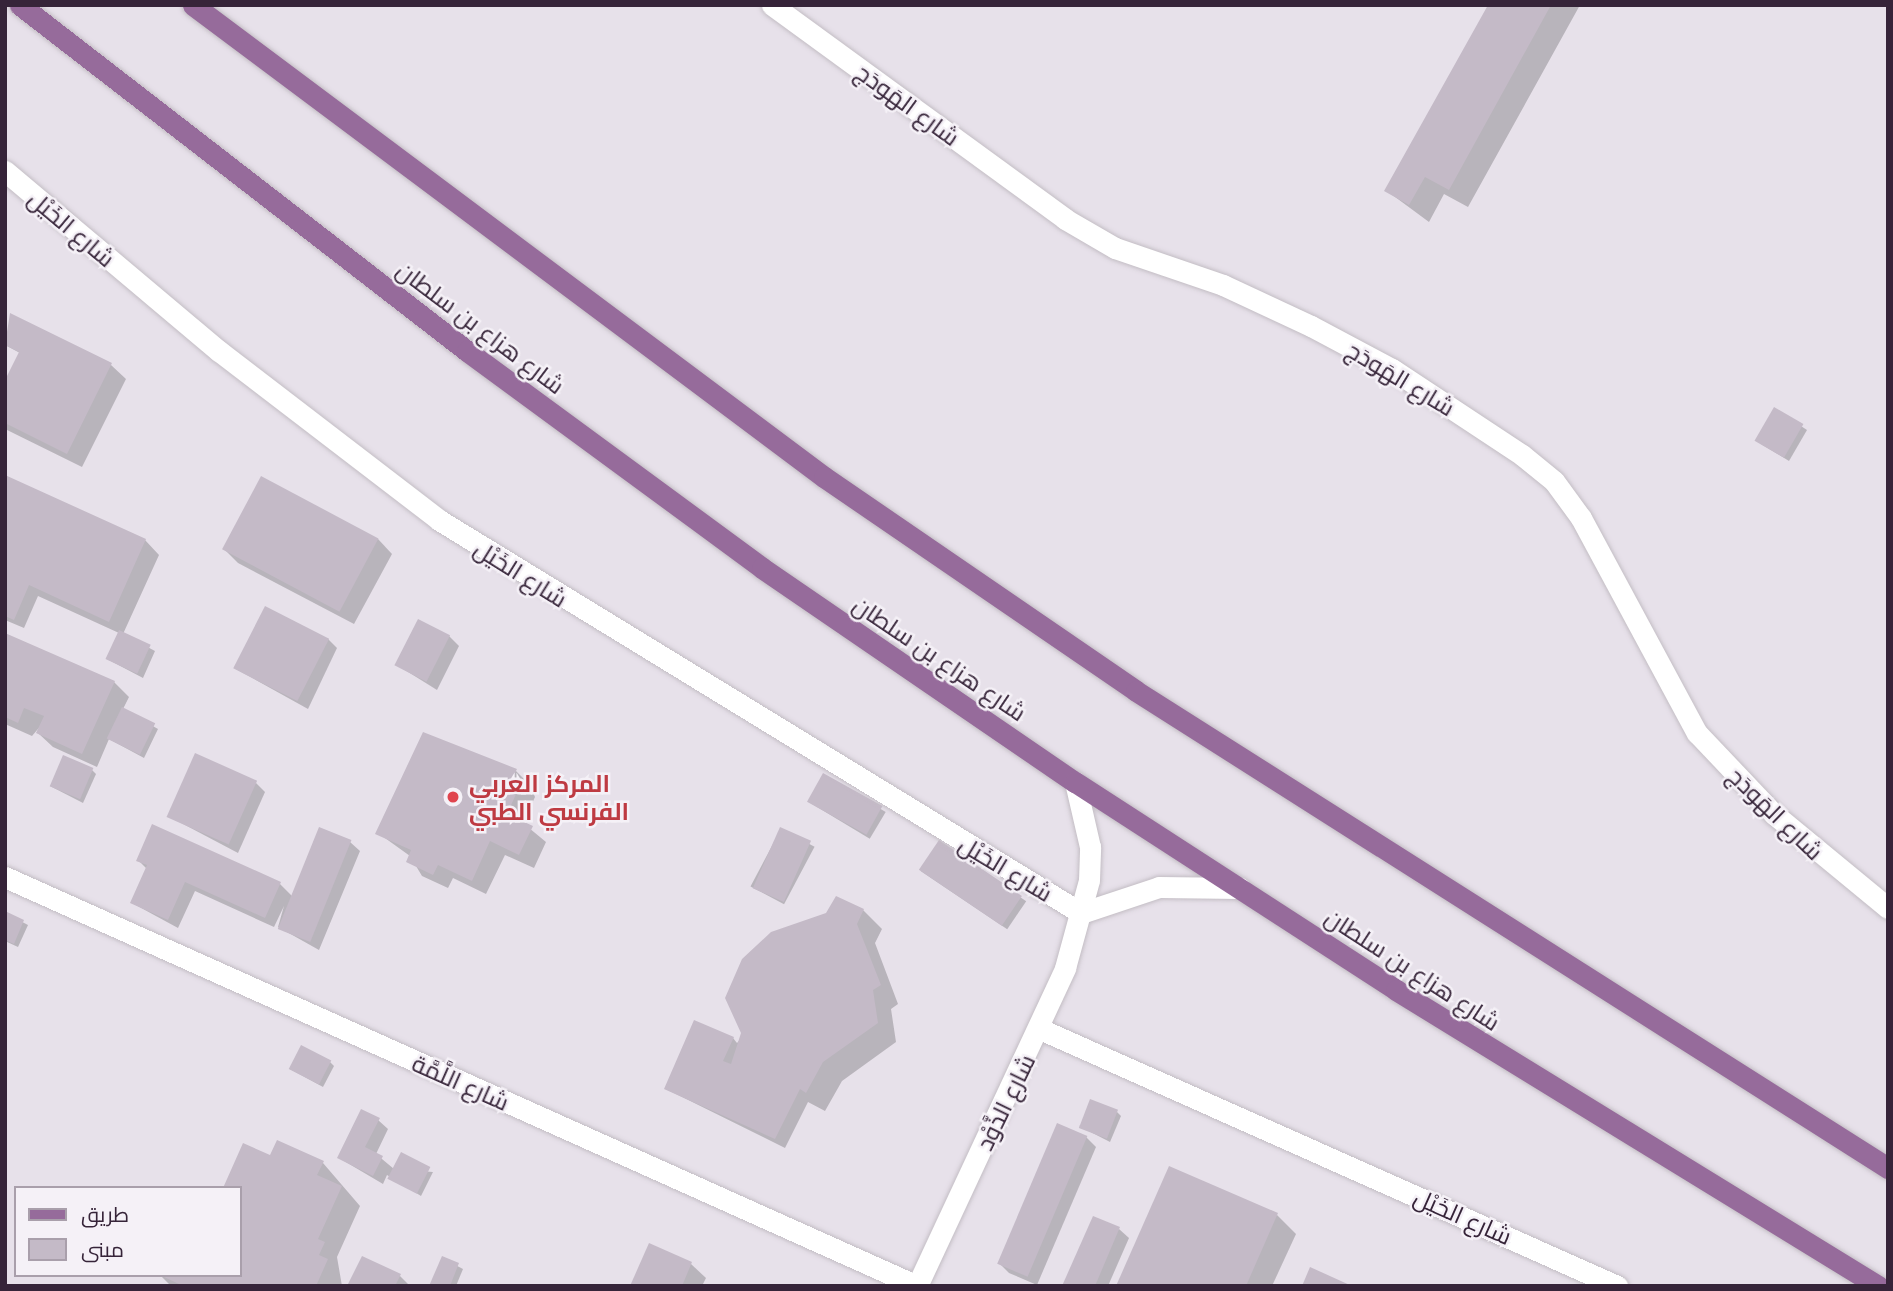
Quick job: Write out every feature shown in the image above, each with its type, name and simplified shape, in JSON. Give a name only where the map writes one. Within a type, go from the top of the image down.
[{"type":"main road","name":"شارع هزاع بن سلطان","points":[[20,5],[533,399],[761,568],[1075,782],[1639,1143],[1878,1286]]},
{"type":"main road","points":[[193,5],[835,485],[1148,698],[1888,1168]]},
{"type":"street","name":"شارع الهَودَج","points":[[772,5],[1065,219],[1115,248],[1223,285],[1311,326],[1392,369],[1522,455],[1554,481],[1581,518],[1697,733],[1774,814],[1888,908]]},
{"type":"street","name":"شارع الخَيْل","points":[[5,171],[219,351],[439,520],[1081,913]]},
{"type":"street","name":"شارع الذَّوْد","points":[[917,1286],[1040,1029],[1081,913],[1090,847],[1075,782]]},
{"type":"street","name":"شارع اللَّمَّة","points":[[5,877],[917,1286]]},
{"type":"street","points":[[1081,913],[1159,887],[1240,888]]},
{"type":"street","name":"شارع الخَيْل","points":[[1040,1029],[1617,1286]]},
{"type":"building","points":[[1488,5],[1551,5],[1449,190],[1425,177],[1409,205],[1384,191]]},
{"type":"building","points":[[10,313],[112,363],[67,454],[5,423],[5,380],[19,352],[5,345]]},
{"type":"building","points":[[1774,407],[1803,424],[1784,458],[1754,441]]},
{"type":"building","points":[[5,475],[146,539],[109,622],[29,585],[14,620],[5,616]]},
{"type":"building","points":[[261,476],[378,538],[339,612],[222,549]]},
{"type":"building","points":[[265,606],[329,639],[297,701],[233,668]]},
{"type":"building","points":[[418,619],[450,635],[426,682],[394,665]]},
{"type":"building","points":[[119,630],[151,645],[137,674],[105,659]]},
{"type":"building","points":[[5,633],[115,681],[82,754],[36,733],[44,716],[24,708],[18,723],[5,717]]},
{"type":"building","points":[[122,707],[155,723],[140,755],[107,738]]},
{"type":"building","name":"المركز العربي الفرنسي الطبي","points":[[423,732],[517,769],[513,777],[522,781],[507,814],[533,826],[519,855],[490,841],[472,881],[438,865],[433,875],[406,862],[411,850],[375,834]]},
{"type":"building","points":[[195,753],[257,781],[229,845],[167,817]]},
{"type":"building","points":[[63,755],[93,768],[80,799],[50,786]]},
{"type":"building","points":[[823,773],[882,806],[866,835],[807,802]]},
{"type":"building","points":[[152,824],[281,882],[265,918],[185,882],[168,920],[130,903],[147,865],[136,861]]},
{"type":"building","points":[[319,827],[351,840],[310,942],[278,929]]},
{"type":"building","points":[[780,827],[811,841],[784,902],[753,888]]},
{"type":"building","points":[[939,840],[1022,896],[1002,926],[919,870]]},
{"type":"building","points":[[836,896],[864,909],[857,924],[881,985],[873,990],[878,1023],[823,1062],[806,1093],[800,1089],[775,1139],[664,1089],[694,1020],[734,1037],[723,1061],[731,1064],[741,1033],[725,998],[742,959],[771,932],[826,913]]},
{"type":"building","points":[[5,911],[24,920],[14,944],[5,940]]},
{"type":"building","points":[[301,1045],[331,1060],[319,1084],[289,1069]]},
{"type":"building","points":[[1090,1099],[1118,1110],[1107,1139],[1079,1128]]},
{"type":"building","points":[[361,1109],[380,1118],[365,1147],[383,1156],[373,1176],[337,1158]]},
{"type":"building","points":[[1057,1123],[1087,1136],[1028,1277],[997,1264]]},
{"type":"building","points":[[277,1140],[324,1161],[317,1175],[342,1186],[318,1239],[325,1242],[319,1255],[328,1259],[316,1286],[183,1286],[164,1277],[242,1277],[242,1186],[224,1186],[243,1143],[270,1155]]},
{"type":"building","points":[[401,1152],[430,1167],[417,1194],[387,1179]]},
{"type":"building","points":[[1169,1166],[1278,1213],[1246,1286],[1116,1286]]},
{"type":"building","points":[[1093,1216],[1120,1227],[1095,1286],[1062,1286]]},
{"type":"building","points":[[649,1243],[692,1262],[682,1286],[630,1286]]},
{"type":"building","points":[[362,1256],[401,1274],[395,1286],[347,1286]]},
{"type":"building","points":[[442,1256],[459,1263],[450,1286],[429,1286]]},
{"type":"building","points":[[1310,1267],[1352,1286],[1302,1286]]},
{"type":"place","name":"المركز العربي الفرنسي الطبي","points":[[453,797]]}]
